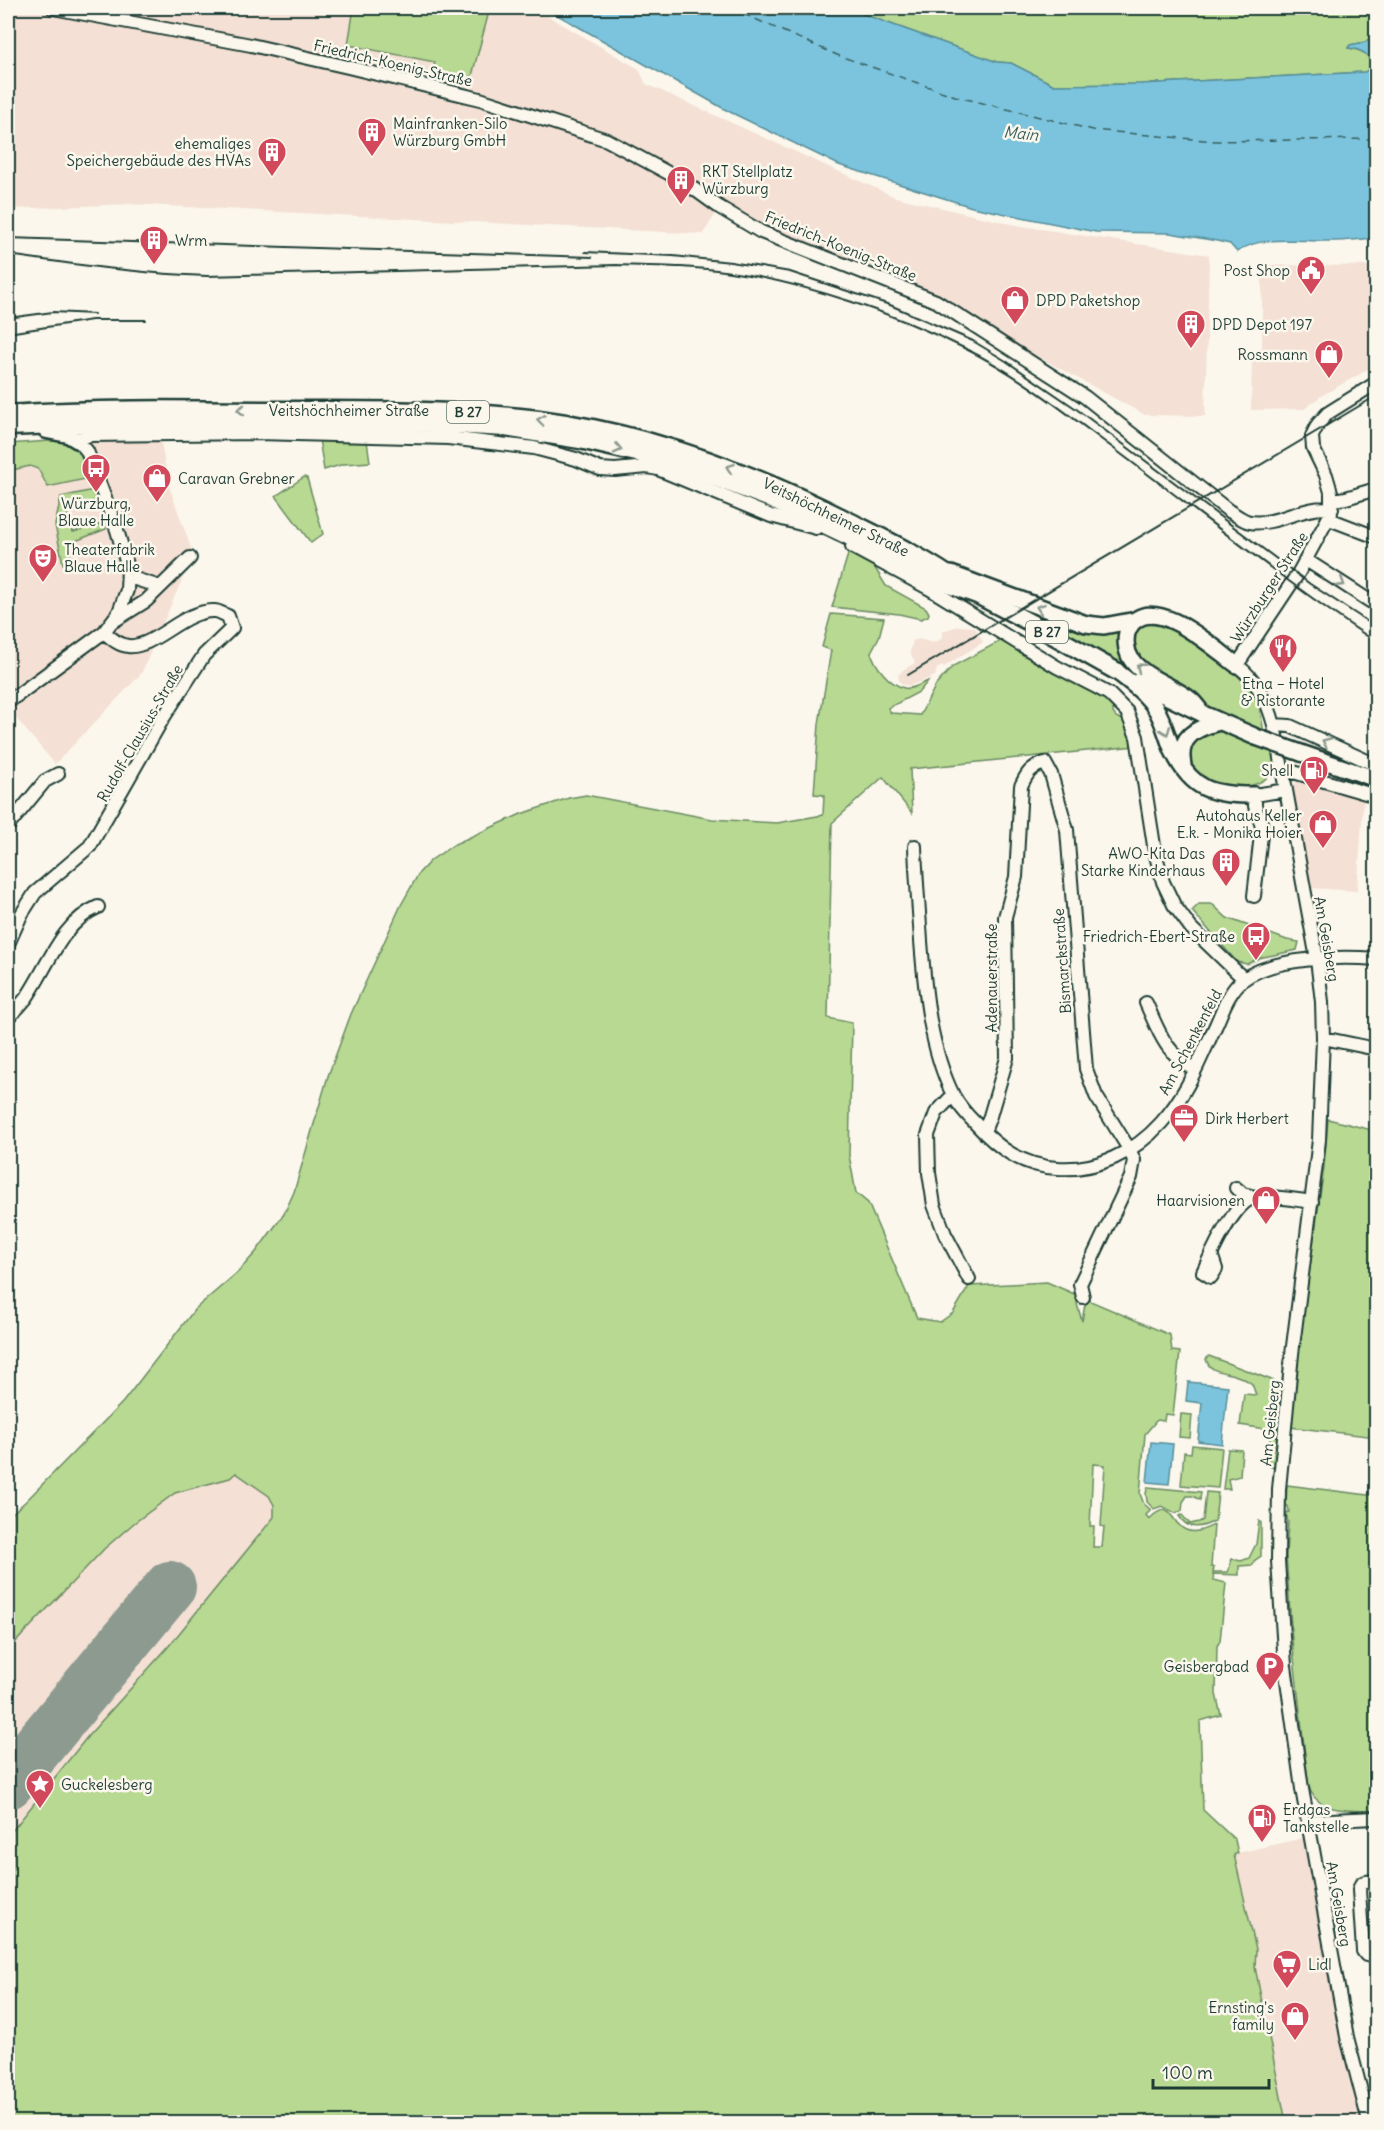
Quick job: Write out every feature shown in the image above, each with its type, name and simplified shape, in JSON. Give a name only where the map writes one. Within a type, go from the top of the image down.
[{"type":"highway","name":"Veitshöchheimer Straße","points":[[11,420],[37,412],[89,410],[436,410],[541,419],[654,443],[794,493],[943,570],[977,595]]},
{"type":"highway","name":"Veitshöchheimer Straße","points":[[11,420],[380,423],[505,428],[645,455],[717,478],[807,516],[930,578],[977,595],[1116,671]]},
{"type":"highway","points":[[11,420],[23,432],[50,430],[78,440]]},
{"type":"main road","points":[[943,570],[1086,624],[1104,626],[1136,620],[1145,615],[1159,615],[1171,620],[1237,665]]},
{"type":"main road","points":[[1136,620],[1129,628],[1126,639],[1132,661],[1192,701],[1203,714]]},
{"type":"main road","points":[[1116,671],[1154,706],[1174,752],[1192,780],[1203,789],[1230,794],[1255,795]]},
{"type":"main road","name":"B 27","points":[[1116,671],[1219,722],[1301,753],[1377,778]]},
{"type":"main road","points":[[1184,768],[1181,755],[1187,739],[1203,726],[1219,722]]},
{"type":"street","name":"Friedrich-Koenig-Straße","points":[[53,8],[251,45],[348,67],[480,99],[607,140],[683,181],[719,207],[761,232],[936,301],[1085,397],[1229,511],[1249,522],[1263,523],[1314,508],[1331,509]]},
{"type":"street","points":[[1331,509],[1326,475],[1313,448],[1312,436],[1318,424],[1328,413],[1377,383]]},
{"type":"street","name":"Veitshöchheimer Straße","points":[[78,440],[89,435],[258,433],[448,438],[534,448],[576,459],[600,469],[647,467],[658,469],[771,516],[817,529],[930,590],[1031,652],[1109,694],[1127,712],[1137,737],[1155,852],[1163,882],[1174,905],[1191,928],[1244,979]]},
{"type":"street","points":[[78,440],[87,451],[117,530],[129,578],[127,590],[113,622]]},
{"type":"street","points":[[1331,509],[1346,498],[1377,489]]},
{"type":"street","points":[[1331,509],[1377,537]]},
{"type":"street","name":"Würzburger Straße","points":[[1274,725],[1266,697],[1259,686],[1237,665],[1306,560],[1331,509]]},
{"type":"street","points":[[8,702],[104,632],[113,622],[146,601],[190,558]]},
{"type":"street","points":[[1306,560],[1377,604]]},
{"type":"street","points":[[129,578],[160,587]]},
{"type":"street","name":"Rudolf-Clausius-Straße","points":[[8,944],[21,915],[35,893],[90,846],[168,711],[204,655],[232,627],[228,616],[216,610],[190,616],[151,639],[129,646],[117,643],[104,632]]},
{"type":"street","points":[[1274,725],[1290,726],[1377,765]]},
{"type":"street","name":"Am Geisberg","points":[[1274,725],[1317,959],[1323,1038],[1321,1119],[1291,1362],[1279,1489],[1278,1561],[1285,1666],[1308,1821],[1347,2037],[1370,2122]]},
{"type":"street","name":"Adenauerstraße","points":[[984,1132],[1006,1058],[1005,917],[1016,877],[1021,786],[1027,772],[1045,763]]},
{"type":"street","name":"Bismarckstraße","points":[[1045,763],[1051,774],[1067,830],[1086,1069],[1096,1096],[1130,1149]]},
{"type":"street","points":[[1282,769],[1377,796]]},
{"type":"street","points":[[8,826],[45,781],[58,774]]},
{"type":"street","points":[[1254,896],[1262,826],[1255,806],[1255,795],[1286,790]]},
{"type":"street","name":"Am Schenkenfeld","points":[[915,846],[929,1013],[938,1054],[953,1095],[963,1110],[1004,1151],[1018,1158],[1053,1168],[1097,1165],[1115,1158],[1139,1143],[1161,1123],[1186,1089],[1227,1000],[1244,979],[1271,966],[1317,959],[1337,957],[1377,959]]},
{"type":"street","points":[[8,1017],[26,998],[64,935],[86,912],[98,907]]},
{"type":"street","points":[[1146,1003],[1165,1045],[1177,1058],[1195,1070]]},
{"type":"street","points":[[1323,1038],[1377,1049]]},
{"type":"street","points":[[953,1095],[936,1113],[928,1135],[929,1173],[934,1205],[945,1234],[969,1279]]},
{"type":"street","points":[[1083,1297],[1080,1284],[1131,1177],[1134,1160],[1130,1149]]},
{"type":"street","points":[[1236,1188],[1243,1194],[1255,1197],[1312,1202]]},
{"type":"street","points":[[1211,1254],[1236,1210],[1244,1202],[1255,1197]]},
{"type":"street","points":[[1308,1821],[1377,1818]]},
{"type":"street","points":[[1377,1881],[1360,1884],[1359,1890],[1363,1951],[1366,1955],[1377,1956]]},
{"type":"shaded area","points":[[8,8],[534,8],[639,69],[646,84],[895,197],[1015,225],[1209,255],[1205,416],[1145,415],[936,301],[720,207],[703,234],[129,204],[8,209]]},
{"type":"shaded area","points":[[1262,265],[1376,266],[1376,365],[1321,396],[1304,409],[1251,410],[1252,354],[1262,349]]},
{"type":"shaded area","points":[[160,438],[169,486],[193,554],[141,674],[55,764],[8,709],[8,447],[89,443],[89,440]]},
{"type":"shaded area","points":[[958,626],[975,627],[983,642],[944,667],[943,665],[937,669],[935,676],[909,686],[899,681],[898,675],[915,663],[910,651],[913,641],[919,639],[936,642],[943,638],[943,631]]},
{"type":"shaded area","points":[[1302,779],[1364,793],[1357,891],[1310,888],[1292,785]]},
{"type":"shaded area","points":[[236,1472],[269,1496],[274,1505],[274,1517],[168,1647],[88,1736],[8,1836],[8,1650],[104,1549],[134,1523],[175,1493],[230,1478]]},
{"type":"shaded area","points":[[1303,1838],[1342,2040],[1362,2122],[1286,2122],[1255,1967],[1256,1949],[1234,1854]]},
{"type":"green space","points":[[354,8],[490,8],[470,83],[432,75],[435,62],[348,45]]},
{"type":"green space","points":[[850,8],[1376,8],[1376,30],[1366,42],[1350,45],[1348,48],[1367,55],[1373,66],[1365,72],[1141,84],[1054,85],[1011,63],[997,62]]},
{"type":"green space","points":[[319,439],[367,441],[370,462],[344,464],[324,470]]},
{"type":"green space","points":[[63,440],[81,454],[90,478],[48,487],[38,469],[30,466],[8,471],[8,444]]},
{"type":"green space","points":[[304,477],[307,478],[323,534],[311,543],[276,496]]},
{"type":"green space","points":[[94,490],[97,500],[66,510],[73,532],[104,523],[106,529],[70,543],[70,559],[63,564],[55,525],[61,497]]},
{"type":"green space","points":[[849,551],[875,568],[886,586],[926,608],[928,616],[921,619],[899,614],[832,607]]},
{"type":"green space","points":[[1037,610],[1121,627],[1135,668],[1131,672],[1027,617]]},
{"type":"green space","points":[[831,614],[884,618],[879,637],[871,652],[879,668],[893,683],[904,688],[928,681],[919,692],[888,708],[891,713],[920,715],[936,685],[953,666],[1004,639],[1055,673],[1085,684],[1113,703],[1113,713],[1116,717],[1128,722],[1135,746],[910,769],[912,813],[883,777],[832,823],[828,1018],[852,1023],[849,1155],[856,1193],[868,1203],[917,1318],[940,1322],[953,1313],[969,1286],[1047,1282],[1079,1296],[1077,1304],[1082,1321],[1086,1299],[1170,1335],[1172,1351],[1180,1352],[1173,1415],[1165,1414],[1164,1421],[1157,1420],[1145,1434],[1140,1494],[1144,1504],[1151,1510],[1146,1515],[1149,1519],[1163,1510],[1167,1511],[1181,1527],[1190,1531],[1214,1525],[1211,1567],[1214,1567],[1213,1572],[1228,1572],[1232,1559],[1241,1561],[1249,1558],[1256,1544],[1259,1521],[1261,1522],[1261,1556],[1254,1561],[1253,1565],[1239,1566],[1239,1575],[1213,1574],[1214,1580],[1226,1583],[1220,1641],[1217,1646],[1216,1694],[1221,1715],[1200,1721],[1203,1810],[1235,1840],[1238,1853],[1234,1855],[1256,1949],[1255,1967],[1286,2122],[8,2122],[8,1836],[88,1736],[168,1647],[274,1517],[274,1505],[269,1496],[236,1473],[230,1478],[175,1493],[134,1523],[104,1549],[8,1650],[8,1517],[123,1402],[195,1309],[238,1272],[284,1214],[294,1192],[328,1076],[351,1014],[401,905],[419,873],[431,860],[455,844],[521,814],[569,798],[586,795],[712,819],[777,823],[823,815],[824,795],[814,794],[819,724],[831,650],[822,647]],"holes":[[[1093,1464],[1105,1465],[1102,1547],[1093,1547],[1094,1526],[1090,1526]]]},
{"type":"green space","points":[[1161,620],[1214,656],[1241,679],[1257,701],[1264,733],[1216,712],[1135,657],[1132,633],[1136,626]]},
{"type":"green space","points":[[1215,730],[1273,751],[1273,766],[1268,776],[1259,783],[1234,786],[1220,784],[1197,773],[1190,765],[1186,751],[1194,738]]},
{"type":"green space","points":[[1199,904],[1212,904],[1227,918],[1287,940],[1299,942],[1297,950],[1259,958],[1247,964],[1237,962],[1192,911]]},
{"type":"green space","points":[[1328,1119],[1376,1131],[1376,1437],[1290,1427],[1291,1403],[1324,1167]]},
{"type":"green space","points":[[1209,1356],[1282,1384],[1274,1468],[1269,1466],[1270,1428],[1240,1425],[1244,1394],[1256,1395],[1252,1384],[1239,1377],[1213,1369],[1206,1359]]},
{"type":"green space","points":[[1181,1414],[1192,1415],[1190,1438],[1179,1437]]},
{"type":"green space","points":[[1192,1445],[1222,1448],[1218,1488],[1181,1485],[1184,1452],[1191,1453]]},
{"type":"green space","points":[[1228,1449],[1242,1450],[1240,1476],[1228,1479],[1230,1489],[1223,1489]]},
{"type":"green space","points":[[1287,1485],[1376,1496],[1376,1811],[1331,1807],[1316,1799],[1309,1788],[1292,1640],[1286,1555],[1288,1522],[1286,1513],[1289,1512],[1286,1506]]},
{"type":"green space","points":[[1148,1487],[1201,1492],[1200,1500],[1187,1496],[1183,1502],[1182,1511],[1175,1513],[1162,1506],[1154,1509],[1147,1502]]},
{"type":"green space","points":[[1206,1492],[1218,1493],[1215,1521],[1195,1527],[1186,1524],[1179,1516],[1182,1515],[1190,1524],[1203,1520]]},
{"type":"water","name":"Main","points":[[545,8],[850,8],[997,62],[1011,63],[1054,85],[1141,84],[1365,72],[1373,66],[1369,58],[1356,49],[1348,48],[1350,45],[1366,42],[1376,30],[1376,238],[1335,241],[1269,241],[1246,246],[1237,252],[1230,244],[1170,233],[1096,232],[972,207],[839,165],[728,111]]},
{"type":"water","points":[[1188,1382],[1228,1386],[1222,1444],[1198,1441],[1202,1403],[1186,1401]]},
{"type":"water","points":[[1151,1442],[1173,1444],[1169,1484],[1147,1482]]},
{"type":"ferry route","points":[[730,8],[837,55],[958,97],[1093,130],[1215,141],[1376,139]]},
{"type":"runway","points":[[8,1783],[170,1587]]},
{"type":"railway","points":[[8,238],[592,257]]},
{"type":"railway","points":[[585,252],[673,256],[731,262],[790,272],[890,305],[973,341],[1075,408],[1310,584],[1376,627]]},
{"type":"railway","points":[[8,255],[132,271],[207,276],[616,265],[673,267],[716,270],[759,277],[820,292],[881,312],[986,359],[1060,408],[1276,571],[1376,642]]},
{"type":"railway","points":[[8,318],[53,312],[94,314]]},
{"type":"railway","points":[[8,333],[92,320],[146,320]]},
{"type":"railway","points":[[908,675],[1376,396]]},
{"type":"place","name":"Mainfranken-Silo Würzburg GmbH","points":[[372,158]]},
{"type":"place","name":"ehemaliges Speichergebäude des HVAs","points":[[272,178]]},
{"type":"place","name":"RKT Stellplatz Würzburg","points":[[681,206]]},
{"type":"place","name":"Wrm","points":[[154,266]]},
{"type":"place","name":"Post Shop","points":[[1311,296]]},
{"type":"place","name":"DPD Paketshop","points":[[1015,326]]},
{"type":"place","name":"DPD Depot 197","points":[[1191,350]]},
{"type":"place","name":"Rossmann","points":[[1329,380]]},
{"type":"place","name":"Würzburg, Blaue Halle","points":[[96,494]]},
{"type":"place","name":"Caravan Grebner","points":[[157,504]]},
{"type":"place","name":"Theaterfabrik Blaue Halle","points":[[43,584]]},
{"type":"place","name":"Etna – Hotel & Ristorante","points":[[1283,674]]},
{"type":"place","name":"Shell","points":[[1314,796]]},
{"type":"place","name":"Autohaus Keller E.k. - Monika Hoier","points":[[1323,850]]},
{"type":"place","name":"AWO-Kita Das Starke Kinderhaus","points":[[1226,888]]},
{"type":"place","name":"Friedrich-Ebert-Straße","points":[[1256,962]]},
{"type":"place","name":"Dirk Herbert","points":[[1184,1144]]},
{"type":"place","name":"Haarvisionen","points":[[1266,1226]]},
{"type":"place","name":"Geisbergbad","points":[[1270,1692]]},
{"type":"place","name":"Guckelesberg","points":[[40,1810]]},
{"type":"place","name":"Erdgas Tankstelle","points":[[1262,1844]]},
{"type":"place","name":"Lidl","points":[[1287,1990]]},
{"type":"place","name":"Ernsting's family","points":[[1295,2042]]}]
